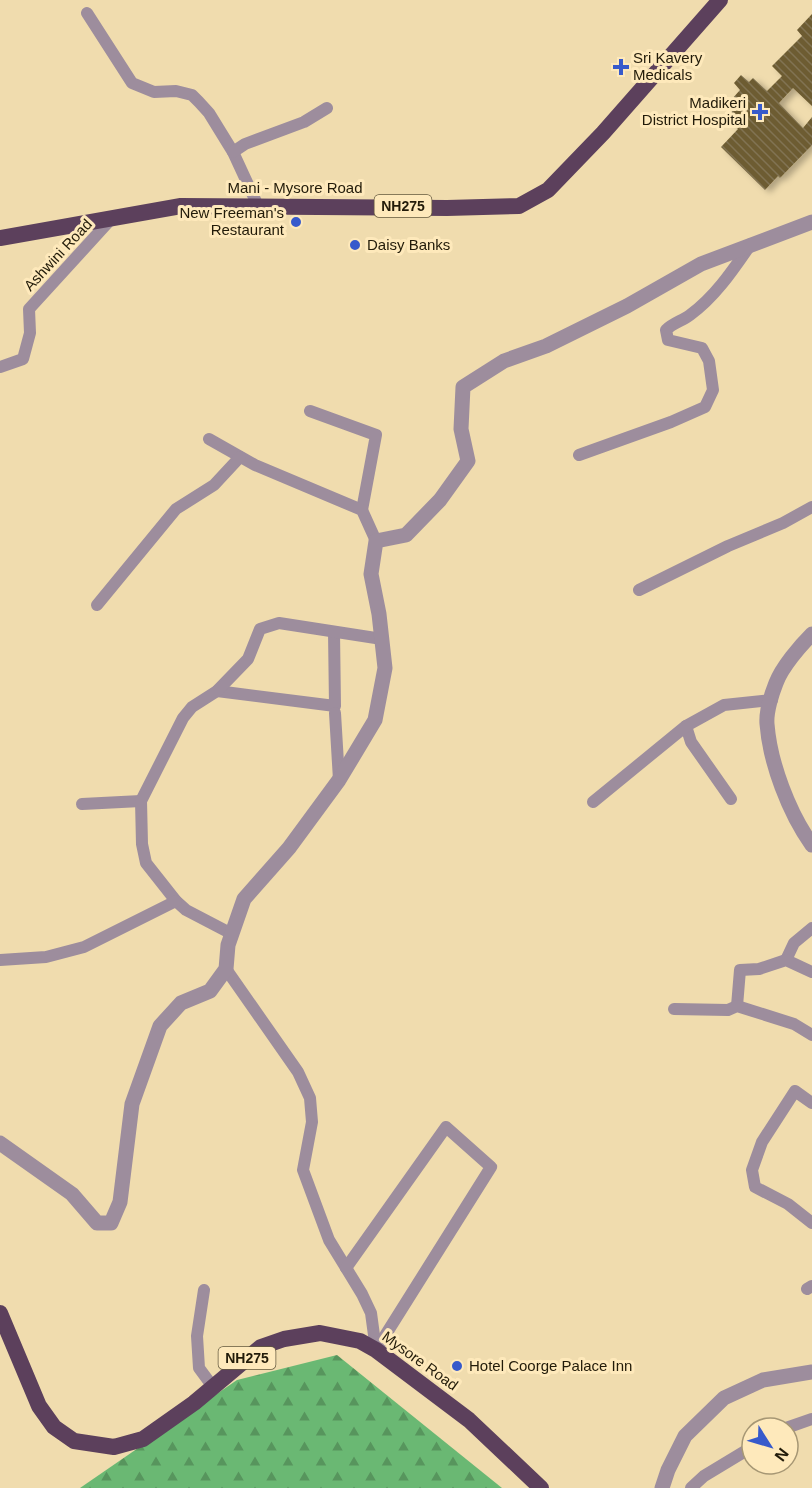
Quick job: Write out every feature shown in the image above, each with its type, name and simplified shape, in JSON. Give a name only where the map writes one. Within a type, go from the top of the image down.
[{"type":"highway","name":"Mani - Mysore Road","points":[[0,238],[181,206],[447,208],[519,206],[548,190],[603,133],[720,0]]},
{"type":"highway","name":"Mysore Road","points":[[0,1313],[39,1406],[54,1427],[74,1441],[114,1447],[143,1439],[194,1403],[261,1347],[284,1339],[320,1333],[360,1341],[376,1350],[469,1420],[541,1488]]},
{"type":"street","points":[[87,13],[132,83],[153,92],[176,91],[192,95],[209,113],[233,152],[258,206]]},
{"type":"street","points":[[233,152],[245,144],[304,122],[327,108]]},
{"type":"street","name":"Ashwini Road","points":[[0,367],[24,359],[30,333],[29,309],[112,218]]},
{"type":"street","points":[[376,541],[406,535],[440,500],[468,461],[461,429],[463,387],[504,362],[546,346],[627,306],[700,264],[812,222]]},
{"type":"street","points":[[579,455],[671,422],[705,407],[713,390],[709,361],[702,348],[668,340],[666,330],[675,322],[688,317],[722,285],[752,244]]},
{"type":"street","points":[[0,1143],[72,1194],[98,1223],[111,1223],[120,1202],[132,1104],[160,1026],[181,1003],[210,991],[226,969],[228,945],[244,899],[289,848],[339,780],[375,720],[385,669],[371,574],[376,541],[362,510],[376,435],[310,411]]},
{"type":"street","points":[[209,439],[255,465],[362,510]]},
{"type":"street","points":[[97,604],[176,509],[214,485],[240,457]]},
{"type":"street","points":[[639,590],[728,546],[783,523],[812,507]]},
{"type":"street","points":[[231,934],[186,910],[146,863],[142,844],[141,801],[183,718],[192,707],[217,691],[248,659],[260,629],[279,623],[382,639]]},
{"type":"street","points":[[217,691],[335,706],[334,632]]},
{"type":"street","points":[[812,634],[799,647],[776,681],[767,722],[776,768],[801,829],[812,845]]},
{"type":"street","points":[[593,801],[686,726],[724,705],[772,700]]},
{"type":"street","points":[[335,712],[339,780]]},
{"type":"street","points":[[686,726],[691,742],[731,799]]},
{"type":"street","points":[[82,804],[141,801]]},
{"type":"street","points":[[0,960],[46,957],[84,947],[176,901]]},
{"type":"street","points":[[786,960],[794,943],[812,928]]},
{"type":"street","points":[[737,1006],[740,970],[759,969],[786,960],[812,972]]},
{"type":"street","points":[[226,969],[298,1072],[310,1098],[312,1122],[303,1170],[329,1240],[371,1313],[376,1350]]},
{"type":"street","points":[[674,1009],[728,1010],[737,1006],[794,1024],[812,1035]]},
{"type":"street","points":[[812,1103],[795,1091],[762,1142],[752,1170],[756,1187],[788,1204],[812,1223]]},
{"type":"street","points":[[346,1268],[446,1127],[491,1167],[376,1350]]},
{"type":"street","points":[[204,1290],[197,1336],[199,1368],[213,1387]]},
{"type":"street","points":[[662,1488],[685,1436],[724,1398],[763,1380],[812,1372]]},
{"type":"street","points":[[691,1488],[704,1476],[740,1454]]},
{"type":"green space","points":[[337,1355],[502,1488],[80,1488],[237,1380]]},
{"type":"building","name":"Madikeri District Hospital","points":[[812,14],[812,106],[793,88],[779,103],[803,128],[812,117],[812,145],[765,190],[721,147],[738,129],[727,117],[738,105],[732,99],[740,90],[734,83],[741,75],[749,82],[753,78],[767,91],[782,76],[772,66],[802,36],[797,30]]},
{"type":"place","name":"Sri Kavery Medicals","points":[[621,67]]},
{"type":"place","name":"Madikeri District Hospital","points":[[760,112]]},
{"type":"place","name":"New Freeman's Restaurant","points":[[296,222]]},
{"type":"place","name":"Daisy Banks","points":[[355,245]]},
{"type":"place","name":"Hotel Coorge Palace Inn","points":[[457,1366]]}]
